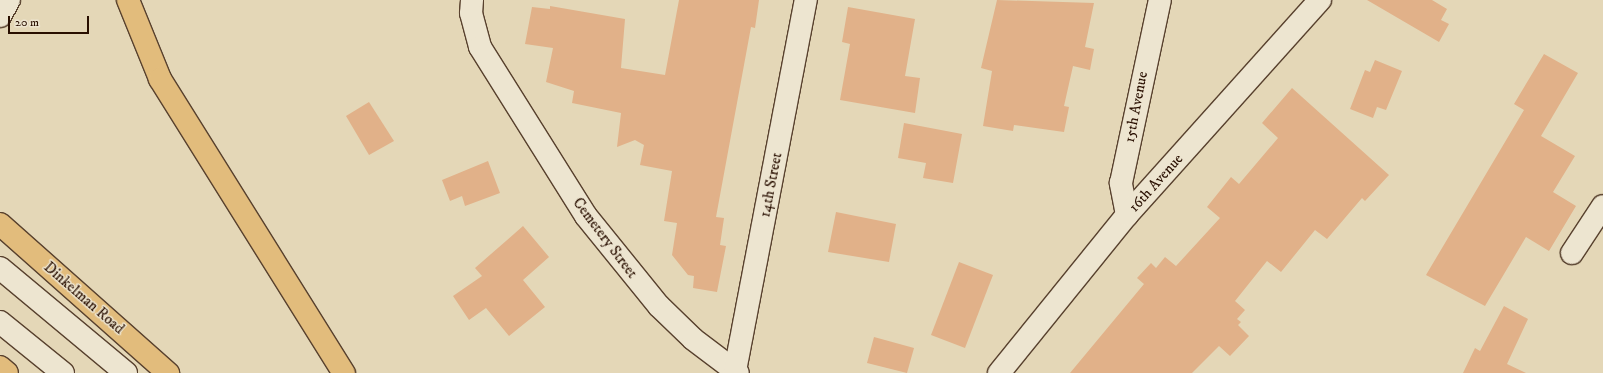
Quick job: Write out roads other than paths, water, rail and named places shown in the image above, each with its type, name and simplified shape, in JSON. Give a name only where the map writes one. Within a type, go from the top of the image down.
[{"type":"main road","points":[[128,0],[160,79],[344,373]]},
{"type":"main road","name":"Dinkelman Road","points":[[0,224],[168,373]]},
{"type":"main road","points":[[0,367],[7,373]]},
{"type":"street","points":[[0,16],[9,0]]},
{"type":"street","name":"Cemetery Street","points":[[472,0],[475,36],[586,216],[624,265],[693,340],[737,372]]},
{"type":"street","name":"14th Street","points":[[737,372],[806,0]]},
{"type":"street","name":"15th Avenue","points":[[1127,215],[1121,183],[1160,0]]},
{"type":"street","name":"16th Avenue","points":[[999,373],[1127,215],[1320,0]]},
{"type":"street","points":[[1572,253],[1603,206]]},
{"type":"street","points":[[0,268],[126,373]]},
{"type":"street","points":[[0,322],[63,373]]}]
